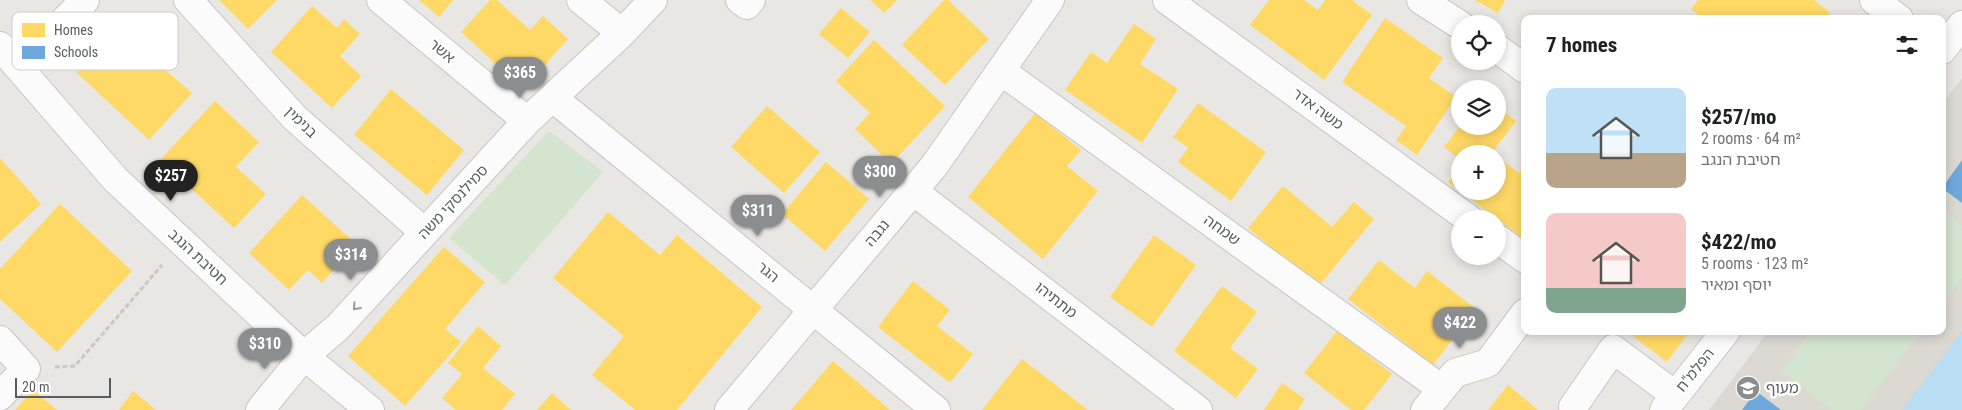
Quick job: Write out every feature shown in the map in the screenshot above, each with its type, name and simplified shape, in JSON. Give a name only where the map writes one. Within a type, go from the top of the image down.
[{"type":"street","points":[[73,12],[85,0]]},
{"type":"street","name":"בנימין","points":[[188,0],[295,118],[424,232]]},
{"type":"street","name":"אשר","points":[[381,0],[527,121]]},
{"type":"street","points":[[581,0],[622,33]]},
{"type":"street","name":"סמילנסקי משה","points":[[260,410],[304,356],[338,327],[527,121],[622,33],[653,0]]},
{"type":"street","points":[[740,0],[747,5],[751,0]]},
{"type":"street","name":"נגבה","points":[[729,410],[934,166],[1050,0]]},
{"type":"street","name":"משה אדר","points":[[1167,0],[1457,210]]},
{"type":"street","points":[[1421,0],[1451,18]]},
{"type":"street","points":[[1874,0],[1894,15]]},
{"type":"street","points":[[1946,45],[1962,25]]},
{"type":"street","name":"חטיבת הנגב","points":[[0,46],[12,61]]},
{"type":"street","points":[[1506,55],[1521,66]]},
{"type":"street","name":"חטיבת הנגב","points":[[20,70],[115,179],[304,356],[370,410]]},
{"type":"street","name":"שמחה","points":[[1001,71],[1442,389]]},
{"type":"street","name":"הגר","points":[[553,98],[936,410]]},
{"type":"street","name":"מתתיהו","points":[[913,191],[1198,410]]},
{"type":"street","points":[[1506,245],[1521,256]]},
{"type":"street","points":[[1426,410],[1455,373],[1488,363],[1521,318]]},
{"type":"street","name":"הפלמ\"ח","points":[[1669,403],[1723,335]]},
{"type":"street","points":[[0,340],[26,368],[0,396]]},
{"type":"street","points":[[1573,407],[1613,349],[1669,403]]},
{"type":"path","points":[[26,368],[75,366],[182,242]]},
{"type":"shaded area","points":[[1962,78],[1962,410],[1709,410],[1766,335],[1946,335],[1946,99]]},
{"type":"green space","points":[[549,131],[603,172],[505,285],[449,238]]},
{"type":"green space","points":[[1946,213],[1962,226],[1962,278],[1946,300]]},
{"type":"green space","points":[[1809,335],[1918,335],[1861,410],[1832,410],[1781,371]]},
{"type":"water","points":[[1962,331],[1962,410],[1902,410]]},
{"type":"building: Homes","points":[[219,0],[277,0],[248,29]]},
{"type":"building: Homes","points":[[419,0],[453,0],[439,17]]},
{"type":"building: Homes","points":[[490,0],[497,0],[530,30],[543,16],[568,39],[523,89],[461,32]]},
{"type":"building: Homes","points":[[870,0],[897,0],[884,13]]},
{"type":"building: Homes","points":[[944,0],[948,0],[989,39],[945,85],[902,45]]},
{"type":"building: Homes","points":[[1269,0],[1304,0],[1318,10],[1325,0],[1352,0],[1372,15],[1324,80],[1250,25]]},
{"type":"building: Homes","points":[[1475,0],[1505,0],[1498,13]]},
{"type":"building: Homes","points":[[1698,0],[1814,0],[1830,13],[1828,15],[1699,15],[1691,9]]},
{"type":"building: Homes","points":[[312,6],[337,28],[344,19],[360,34],[340,56],[361,76],[332,108],[271,52]]},
{"type":"building: Homes","points":[[841,8],[870,32],[848,58],[819,34]]},
{"type":"building: Homes","points":[[1385,18],[1443,58],[1429,78],[1451,93],[1451,104],[1417,155],[1396,140],[1406,126],[1342,82]]},
{"type":"building: Homes","points":[[1134,24],[1156,39],[1140,64],[1178,89],[1142,143],[1065,90],[1091,52],[1107,63]]},
{"type":"building: Homes","points":[[874,40],[945,106],[891,164],[855,129],[870,113],[836,81]]},
{"type":"building: Homes","points":[[80,70],[165,70],[192,93],[149,140],[77,73]]},
{"type":"building: Homes","points":[[391,89],[464,150],[427,195],[354,135]]},
{"type":"building: Homes","points":[[215,101],[259,142],[236,167],[266,194],[234,228],[160,160]]},
{"type":"building: Homes","points":[[1198,103],[1266,152],[1231,201],[1178,162],[1188,148],[1173,137]]},
{"type":"building: Homes","points":[[767,106],[820,152],[784,193],[731,147]]},
{"type":"building: Homes","points":[[1035,113],[1081,150],[1067,166],[1098,191],[1043,259],[968,197]]},
{"type":"building: Homes","points":[[1506,113],[1516,121],[1506,134]]},
{"type":"building: Homes","points":[[1453,135],[1505,135],[1498,145],[1451,145],[1451,152],[1444,147]]},
{"type":"building: Homes","points":[[0,158],[41,204],[0,242]]},
{"type":"building: Homes","points":[[826,162],[869,199],[825,251],[782,214]]},
{"type":"building: Homes","points":[[1506,163],[1519,173],[1521,170],[1521,237],[1506,226],[1506,210],[1485,210],[1472,200],[1506,200]]},
{"type":"building: Homes","points":[[1283,186],[1332,227],[1354,202],[1374,219],[1318,287],[1248,228]]},
{"type":"building: Homes","points":[[302,195],[357,245],[322,283],[308,270],[289,290],[249,253]]},
{"type":"building: Homes","points":[[60,204],[132,271],[57,352],[0,299],[0,269]]},
{"type":"building: Homes","points":[[608,212],[660,255],[677,235],[762,307],[677,410],[635,410],[592,375],[624,336],[553,278]]},
{"type":"building: Homes","points":[[1154,235],[1196,265],[1152,327],[1110,297]]},
{"type":"building: Homes","points":[[444,247],[485,282],[445,329],[461,342],[405,406],[348,356]]},
{"type":"building: Homes","points":[[1379,260],[1415,288],[1427,271],[1476,309],[1433,365],[1348,299]]},
{"type":"building: Homes","points":[[913,281],[950,310],[937,326],[973,354],[950,383],[878,327]]},
{"type":"building: Homes","points":[[1222,286],[1257,312],[1230,348],[1258,369],[1236,398],[1174,351]]},
{"type":"building: Homes","points":[[478,326],[501,346],[483,368],[515,394],[502,410],[456,410],[442,398],[462,374],[448,363]]},
{"type":"building: Homes","points":[[1337,331],[1392,374],[1364,410],[1351,410],[1304,373]]},
{"type":"building: Homes","points":[[1631,335],[1687,335],[1667,362]]},
{"type":"building: Homes","points":[[1022,359],[1088,410],[982,410]]},
{"type":"building: Homes","points":[[833,361],[890,410],[791,410]]},
{"type":"building: Homes","points":[[1282,383],[1305,399],[1298,410],[1264,410]]},
{"type":"building: Homes","points":[[1508,385],[1538,410],[1488,410]]},
{"type":"building: Homes","points":[[33,390],[57,410],[15,410]]},
{"type":"building: Homes","points":[[133,391],[156,410],[119,410]]},
{"type":"building: Homes","points":[[552,393],[571,410],[537,410]]},
{"type":"building: Schools","points":[[1962,160],[1962,203],[1946,191],[1946,182]]},
{"type":"building: Schools","points":[[1756,391],[1781,410],[1742,410]]},
{"type":"place","name":"מעוף","points":[[1748,388]]}]
